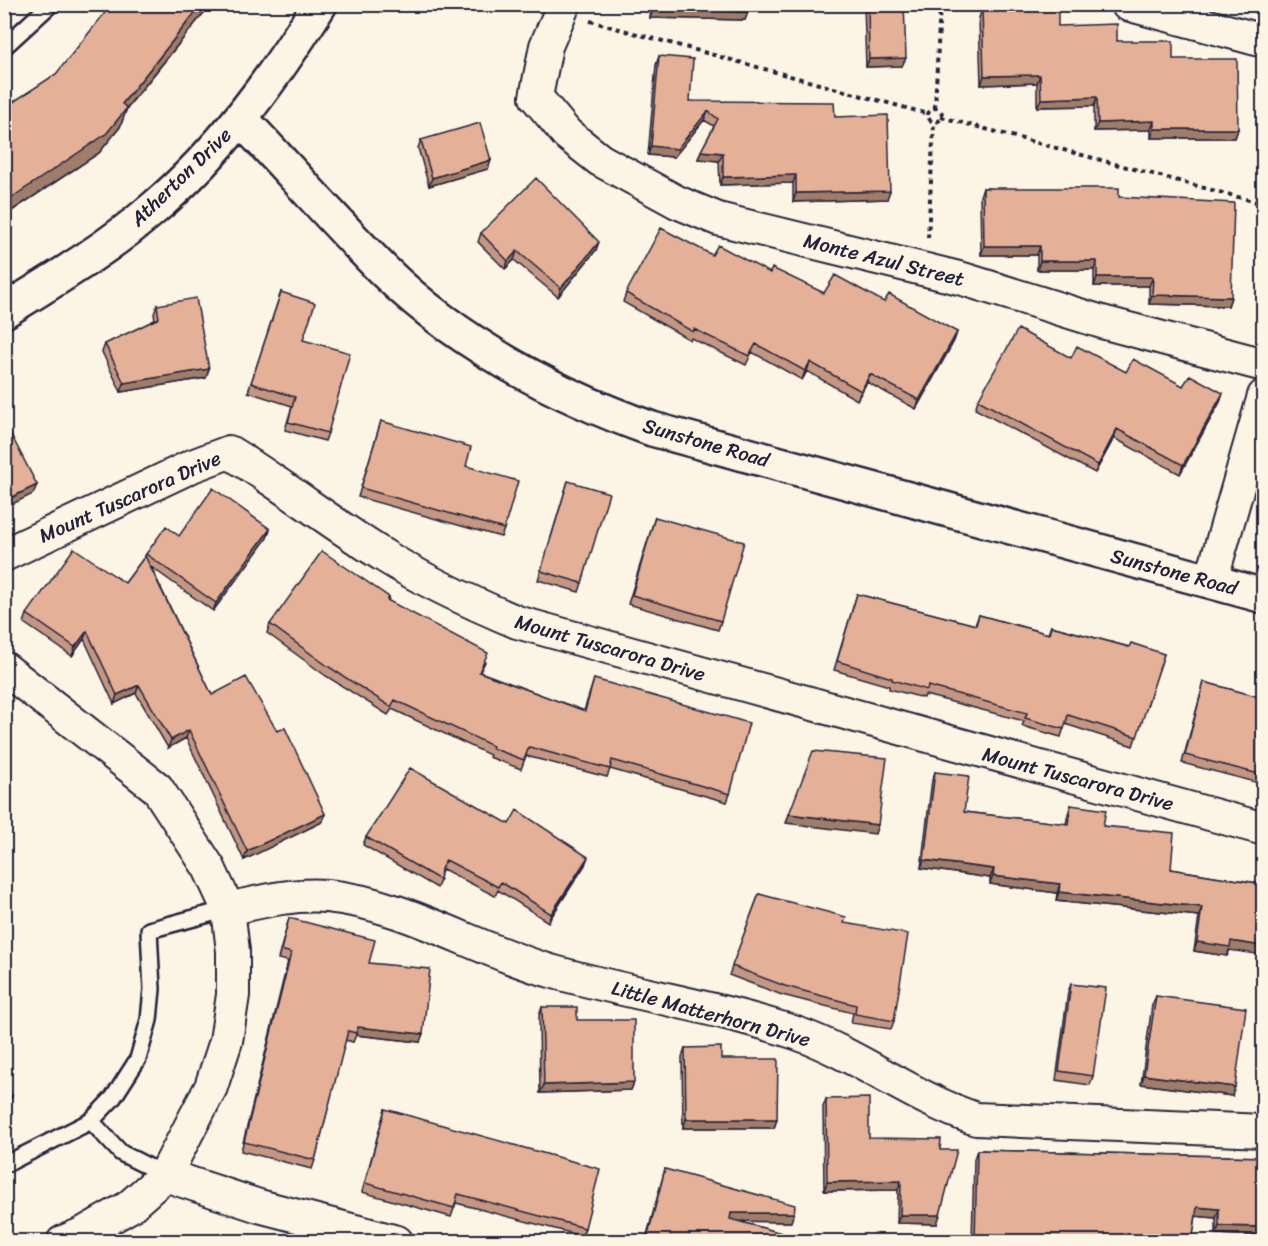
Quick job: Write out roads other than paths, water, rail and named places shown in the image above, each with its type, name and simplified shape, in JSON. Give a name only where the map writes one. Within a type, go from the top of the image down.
[{"type":"street","name":"Atherton Drive","points":[[4,311],[84,261],[155,208],[241,119],[290,52],[320,4]]},
{"type":"street","points":[[1127,4],[1263,41]]},
{"type":"street","name":"Monte Azul Street","points":[[563,8],[546,46],[536,97],[567,134],[600,160],[677,202],[718,219],[963,279],[1102,322],[1263,365]]},
{"type":"street","name":"Sunstone Road","points":[[241,119],[385,271],[412,295],[479,346],[545,386],[595,409],[652,429],[1263,596]]},
{"type":"street","points":[[1211,581],[1263,396]]},
{"type":"street","name":"Mount Tuscarora Drive","points":[[4,555],[192,466],[229,452],[270,476],[385,557],[449,593],[517,622],[1263,829]]},
{"type":"street","points":[[4,668],[157,788],[209,868],[228,909],[233,951],[233,995],[226,1041],[211,1087],[165,1175],[129,1207],[82,1234],[63,1242]]},
{"type":"street","name":"Little Matterhorn Drive","points":[[228,909],[277,899],[324,896],[370,902],[489,950],[553,972],[796,1034],[838,1051],[946,1109],[976,1119],[1263,1131]]},
{"type":"street","points":[[165,1175],[259,1206],[397,1242]]},
{"type":"lane","points":[[4,47],[51,4]]},
{"type":"lane","points":[[4,1165],[91,1121],[114,1098],[138,1059],[149,1020],[152,988],[149,930],[228,909]]},
{"type":"lane","points":[[91,1121],[122,1153],[165,1175]]}]
